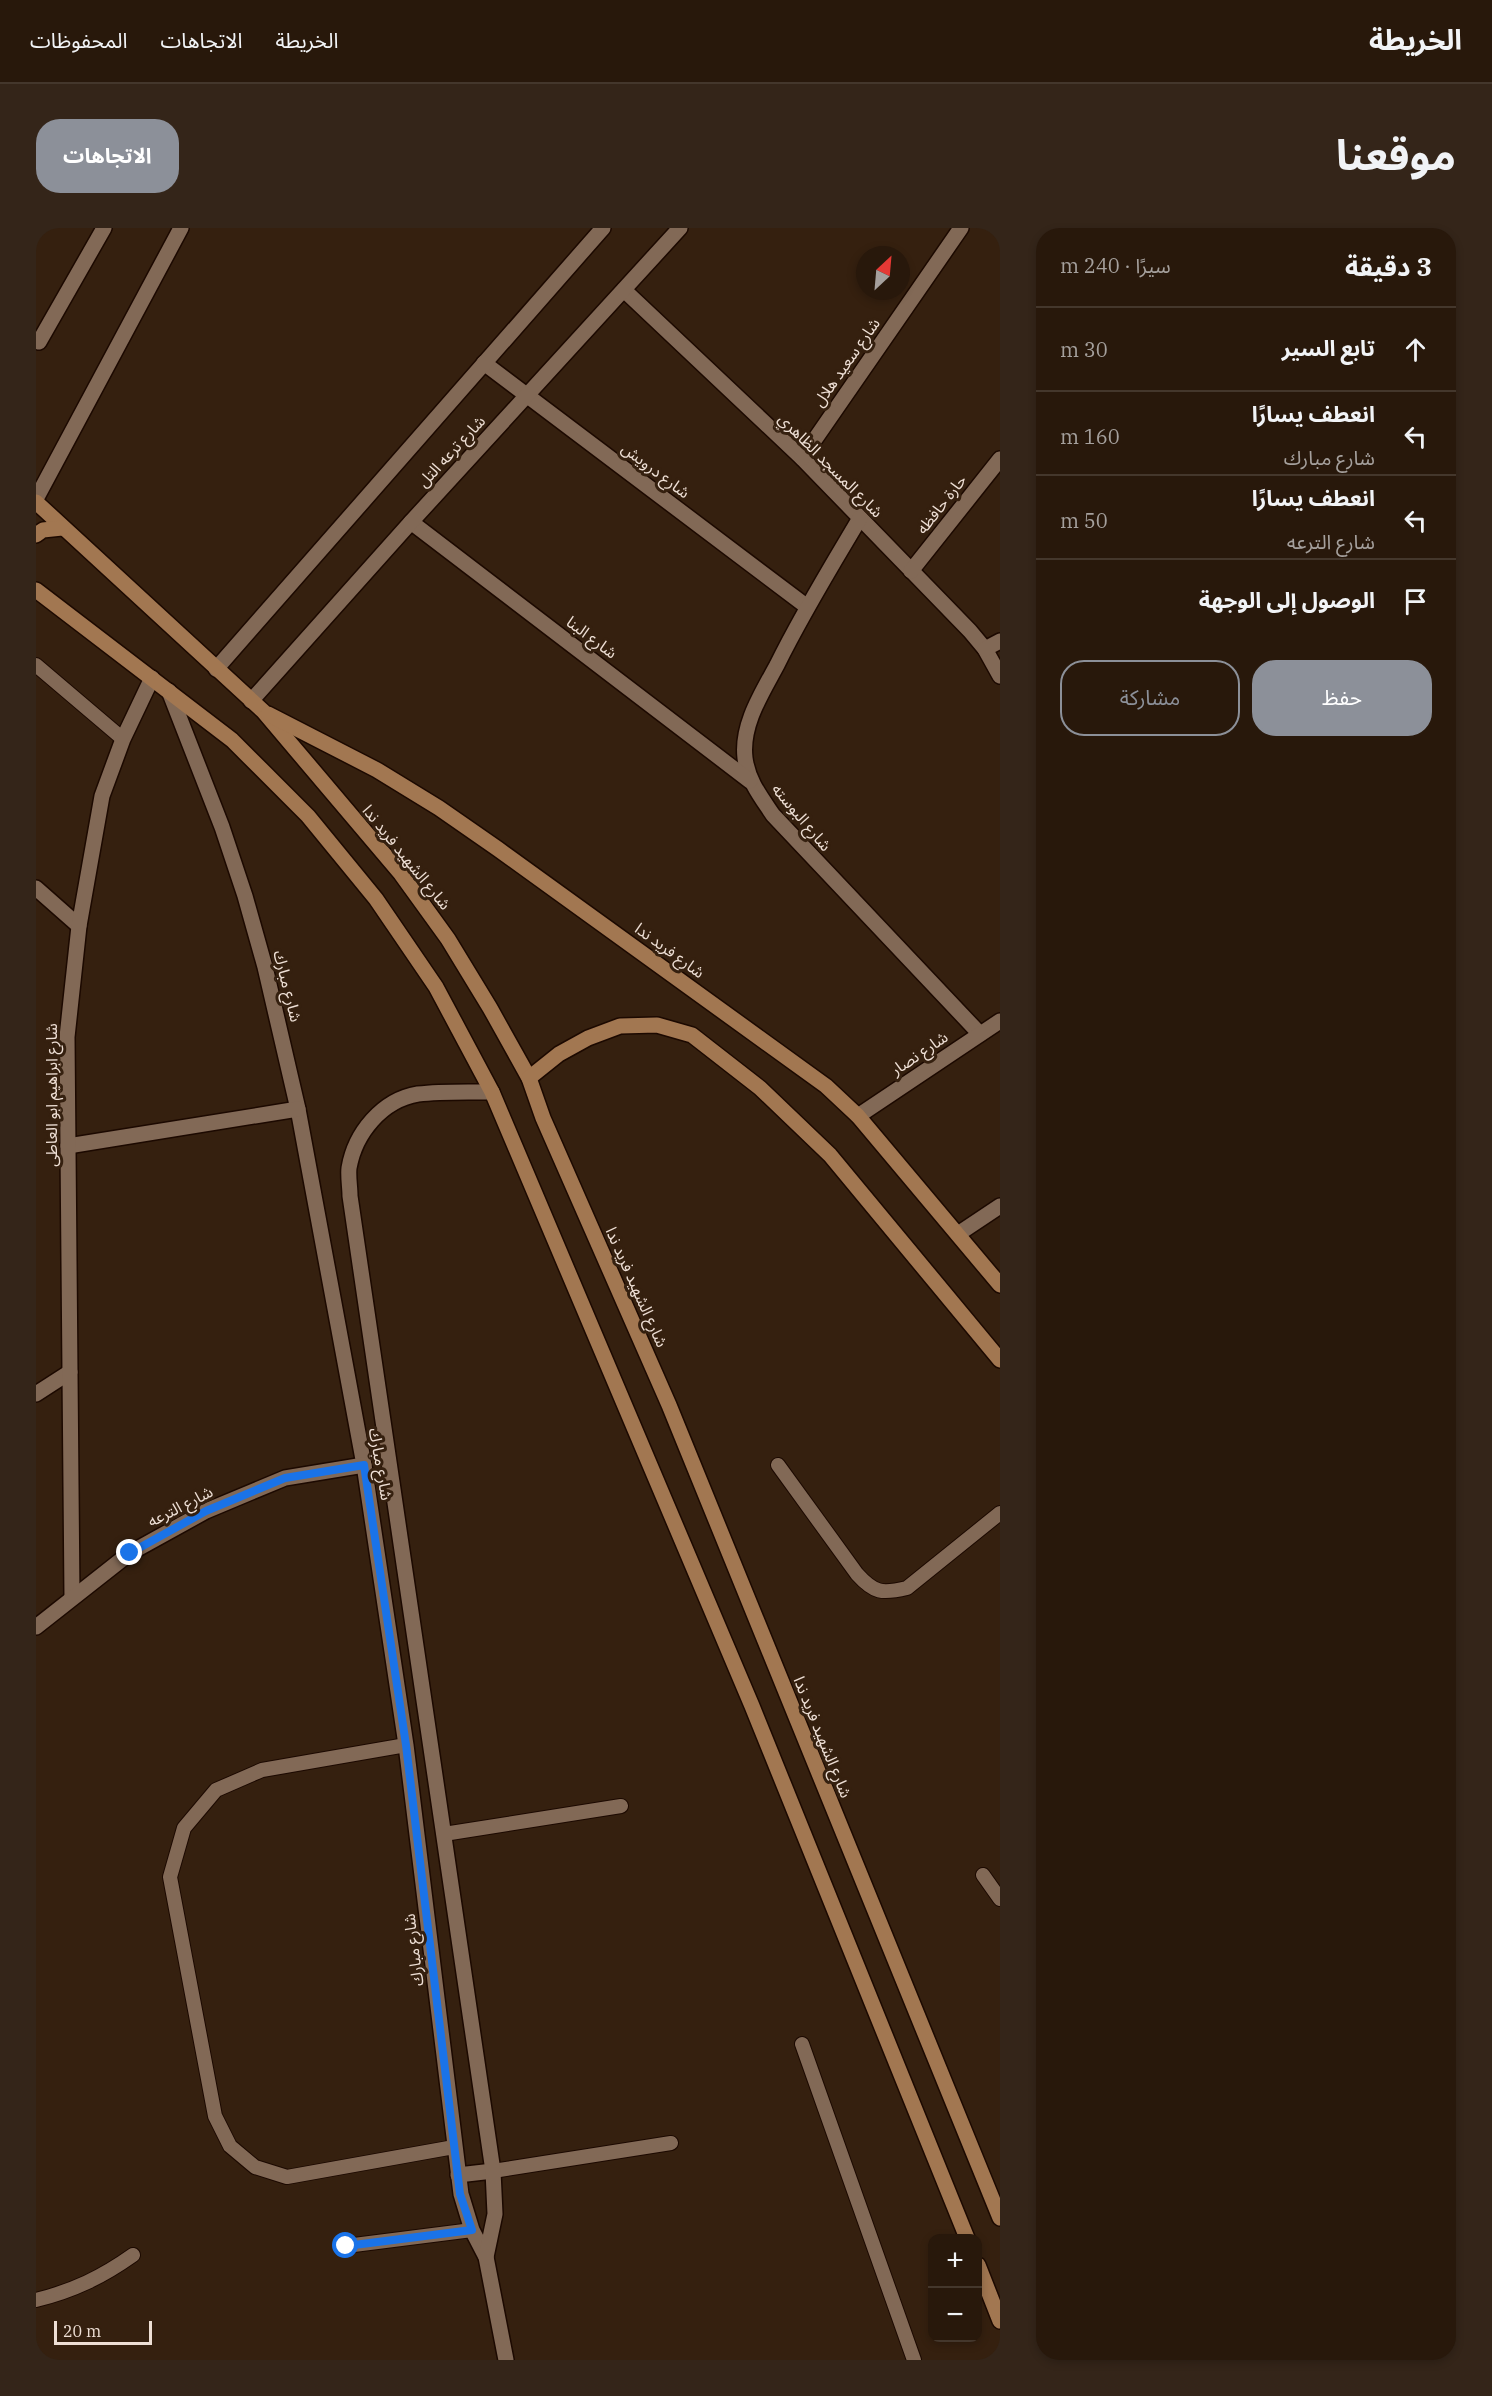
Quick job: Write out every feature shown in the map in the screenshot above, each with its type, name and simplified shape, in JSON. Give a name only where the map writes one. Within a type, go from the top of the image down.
[{"type":"main road","name":"شارع الشهيد فريد ندا","points":[[36,500],[62,528],[257,706],[401,874],[448,939],[530,1078],[543,1118],[669,1405],[1000,2218]]},
{"type":"main road","points":[[36,535],[43,530],[62,528]]},
{"type":"main road","points":[[36,590],[232,740],[308,816],[376,899],[436,987],[492,1092],[752,1706],[965,2234]]},
{"type":"main road","name":"شارع فريد ندا","points":[[257,706],[377,770],[473,831],[826,1086],[858,1116],[1000,1285]]},
{"type":"main road","points":[[530,1078],[559,1054],[578,1043],[620,1026],[657,1025],[692,1035],[760,1088],[830,1155],[1000,1360]]},
{"type":"main road","points":[[982,2275],[1000,2321]]},
{"type":"street","points":[[39,342],[104,228]]},
{"type":"street","points":[[36,500],[181,228]]},
{"type":"street","name":"شارع ترعه التل","points":[[216,669],[603,228]]},
{"type":"street","name":"شارع ترعه التل","points":[[257,706],[411,522],[680,228]]},
{"type":"street","name":"شارع سعيد هلال","points":[[802,458],[962,228]]},
{"type":"street","name":"شارع المسجد الظاهري","points":[[624,290],[802,458],[985,649],[1000,676]]},
{"type":"street","name":"شارع درويش","points":[[484,363],[807,606]]},
{"type":"street","name":"حارة حافظه","points":[[911,571],[1000,459]]},
{"type":"street","name":"شارع البوسته","points":[[860,518],[807,606],[756,706],[746,734],[745,758],[750,781],[773,815],[980,1034]]},
{"type":"street","name":"شارع البنا","points":[[411,522],[750,781]]},
{"type":"street","points":[[985,649],[1000,641]]},
{"type":"street","name":"شارع ابراهيم ابو العاطى","points":[[72,1597],[68,1037],[79,926],[102,796],[123,739],[152,678]]},
{"type":"street","name":"شارع مبارك","points":[[169,691],[219,817],[245,896],[265,967],[298,1109],[364,1465],[406,1745],[458,2175],[465,2212],[486,2257],[506,2360]]},
{"type":"street","points":[[36,888],[79,926]]},
{"type":"street","name":"شارع نصار","points":[[858,1116],[1000,1021]]},
{"type":"street","name":"شارع مبارك","points":[[486,2257],[495,2214],[493,2171],[352,1208],[349,1169],[356,1144],[370,1121],[391,1104],[416,1095],[492,1092]]},
{"type":"street","points":[[68,1146],[298,1109]]},
{"type":"street","points":[[958,1234],[1000,1206]]},
{"type":"street","points":[[36,1394],[70,1372]]},
{"type":"street","name":"شارع الترعه","points":[[36,1627],[130,1553],[206,1511],[285,1478],[364,1465]]},
{"type":"street","points":[[406,1745],[430,1741]]},
{"type":"street","points":[[458,2175],[493,2171]]},
{"type":"lane","points":[[36,665],[123,739]]},
{"type":"lane","points":[[778,1465],[857,1574],[870,1588],[888,1593],[907,1588],[1000,1513]]},
{"type":"lane","points":[[406,1745],[262,1770],[216,1790],[184,1828],[170,1877],[215,2116],[230,2146],[255,2167],[287,2177],[454,2147]]},
{"type":"lane","points":[[444,1833],[621,1806]]},
{"type":"lane","points":[[983,1875],[1000,1899]]},
{"type":"lane","points":[[802,2044],[914,2360]]},
{"type":"lane","points":[[493,2171],[671,2143]]},
{"type":"lane","points":[[346,2246],[472,2230]]},
{"type":"lane","points":[[36,2300],[86,2284],[111,2271],[133,2255]]},
{"type":"route","points":[[130,1553],[206,1511],[285,1478],[364,1465],[406,1745],[460,2194],[472,2230],[346,2246]]}]
